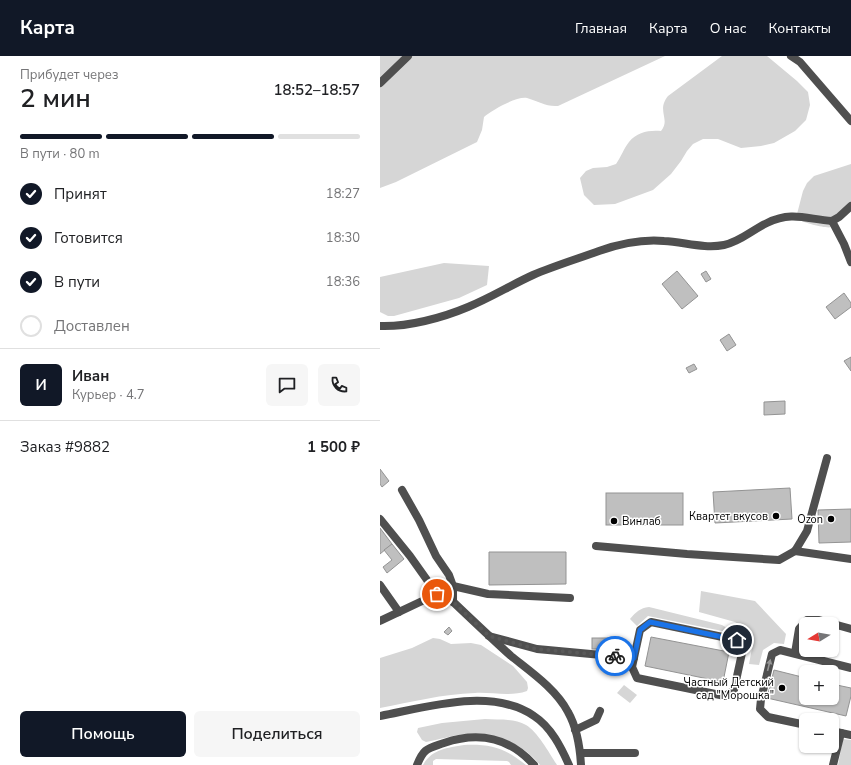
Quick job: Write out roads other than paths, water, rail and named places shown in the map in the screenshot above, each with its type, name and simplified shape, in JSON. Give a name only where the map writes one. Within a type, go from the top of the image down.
[{"type":"street","points":[[380,83],[408,56]]},
{"type":"street","points":[[791,56],[800,62],[851,121]]},
{"type":"street","points":[[380,326],[399,326],[415,323],[468,308],[533,276],[601,251],[630,243],[663,241],[711,246],[733,242],[768,222],[791,216],[802,216],[832,221],[851,206]]},
{"type":"street","points":[[832,221],[844,244],[851,262]]},
{"type":"street","points":[[596,546],[779,560],[795,551],[807,531],[827,458]]},
{"type":"street","points":[[402,490],[419,520],[436,556],[450,575],[453,586],[453,602]]},
{"type":"street","points":[[380,518],[437,594]]},
{"type":"street","points":[[795,551],[851,559]]},
{"type":"street","points":[[380,585],[399,612]]},
{"type":"street","points":[[453,586],[488,594],[570,598]]},
{"type":"street","points":[[380,621],[437,594],[446,595],[489,636],[558,697],[576,730],[581,765]]},
{"type":"street","points":[[795,653],[799,629],[807,620],[819,620],[851,629]]},
{"type":"street","points":[[650,622],[737,640],[742,653],[734,690],[725,696],[637,678],[632,667],[634,658],[640,630],[650,622]]},
{"type":"street","points":[[489,636],[536,649],[634,658]]},
{"type":"street","points":[[799,724],[768,717],[760,709],[772,654],[780,650],[851,668]]},
{"type":"street","points":[[380,716],[444,704],[475,701],[514,705],[534,716],[545,726],[553,736],[569,765]]},
{"type":"street","points":[[576,730],[596,720],[600,711]]},
{"type":"street","points":[[833,765],[841,733],[851,735]]},
{"type":"street","points":[[417,765],[421,756],[427,749],[462,738],[478,737],[494,739],[510,745],[519,750],[534,765]]},
{"type":"street","points":[[580,753],[635,753]]},
{"type":"place","name":"Квартет вкусов","points":[[776,516]]},
{"type":"place","name":"Ozon","points":[[831,519]]},
{"type":"place","name":"Винлаб","points":[[614,521]]},
{"type":"place","name":"Частный Детский сад \"Морошка\"","points":[[782,688]]}]
